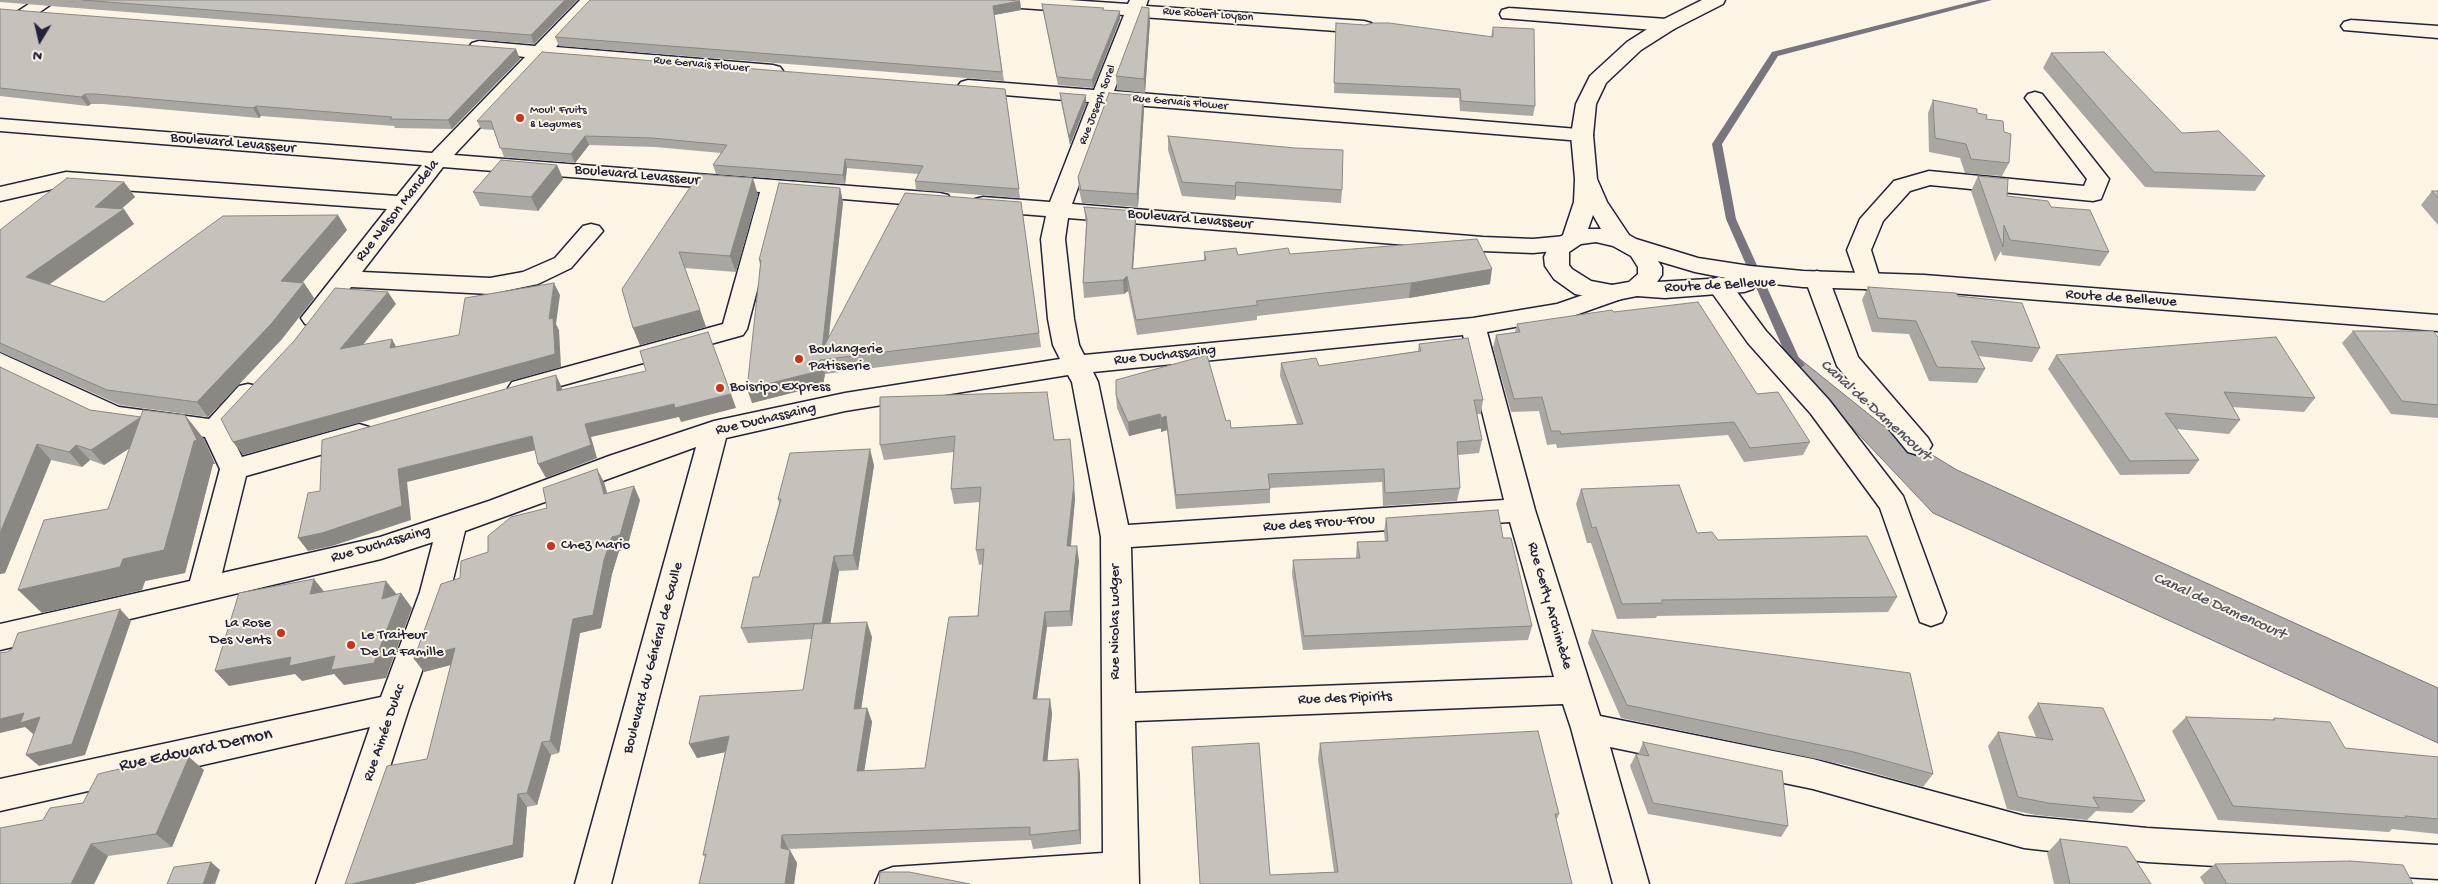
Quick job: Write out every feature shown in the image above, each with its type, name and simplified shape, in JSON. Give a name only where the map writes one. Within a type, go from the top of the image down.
[{"type":"street","name":"Rue Nelson Mandela","points":[[298,338],[437,160],[590,0]]},
{"type":"street","name":"Rue Robert Loyson","points":[[991,0],[1137,5],[1364,26]]},
{"type":"street","points":[[1569,240],[1596,235],[1625,242],[1640,251],[1650,267],[1650,275],[1637,288],[1612,293],[1584,288],[1563,274],[1557,266],[1556,257],[1558,249],[1569,240],[1585,202],[1586,179],[1582,135],[1586,104],[1597,80],[1634,46],[1667,25],[1716,0]]},
{"type":"street","name":"Rue Joseph Sorel","points":[[1077,365],[1066,344],[1060,319],[1053,239],[1058,210],[1137,5]]},
{"type":"street","points":[[0,10],[30,12],[53,7]]},
{"type":"street","points":[[0,31],[30,12]]},
{"type":"street","points":[[1509,14],[1638,15],[1667,25]]},
{"type":"street","points":[[2352,26],[2438,32]]},
{"type":"street","name":"Rue Gervais Flower","points":[[462,46],[796,72]]},
{"type":"street","name":"Rue Gervais Flower","points":[[954,85],[1582,135]]},
{"type":"street","points":[[1869,282],[1859,250],[1872,219],[1902,186],[1929,178],[2093,194],[2098,180],[2035,98]]},
{"type":"street","name":"Boulevard Levasseur","points":[[0,125],[1483,244],[1533,246],[1569,240]]},
{"type":"street","points":[[0,194],[66,179],[405,203]]},
{"type":"street","points":[[1586,179],[1596,202],[1625,242]]},
{"type":"street","points":[[503,393],[734,329],[773,187]]},
{"type":"street","points":[[345,279],[490,286],[528,279],[562,263],[591,231]]},
{"type":"street","name":"Route de Bellevue","points":[[1625,242],[1695,265],[1752,279]]},
{"type":"street","name":"Boulevard Levasseur","points":[[1483,244],[1528,259],[1563,274]]},
{"type":"street","name":"Route de Bellevue","points":[[1637,288],[1665,290],[1719,286],[1752,279],[1924,283],[2435,326]]},
{"type":"street","points":[[1800,279],[1846,360],[1918,445]]},
{"type":"street","points":[[1719,286],[1757,337],[1820,407],[1893,504],[1931,613]]},
{"type":"street","name":"Rue Duchassaing","points":[[0,637],[381,548],[452,525],[619,463],[714,431],[845,402],[1077,365],[1473,326],[1561,311],[1612,293]]},
{"type":"street","name":"Rue Gerty Archimède","points":[[1473,326],[1522,510],[1574,690],[1588,728],[1631,884]]},
{"type":"street","points":[[0,362],[114,416],[215,429]]},
{"type":"street","name":"Rue Nicolas Ludger","points":[[1077,365],[1085,382],[1116,537],[1117,708],[1121,876]]},
{"type":"street","points":[[215,429],[266,374]]},
{"type":"street","points":[[234,468],[378,428]]},
{"type":"street","points":[[202,591],[234,468],[215,429]]},
{"type":"street","name":"Boulevard du Général de Gaulle","points":[[593,884],[714,431]]},
{"type":"street","name":"Rue des Frou-Frou","points":[[1116,537],[1522,510]]},
{"type":"street","name":"Rue Aimée Dulac","points":[[334,884],[393,708],[435,592],[452,525]]},
{"type":"street","name":"Rue des Pipirits","points":[[1117,708],[1574,690]]},
{"type":"street","name":"Rue Edouard Dernon","points":[[0,795],[393,708]]},
{"type":"street","points":[[1588,728],[1813,774],[2024,832],[2148,845],[2438,862]]},
{"type":"street","points":[[893,884],[1121,876]]},
{"type":"water","points":[[1790,351],[1881,424],[1957,470],[2438,688],[2438,743],[1933,513],[1794,366]]},
{"type":"building","points":[[82,0],[565,0],[531,35]]},
{"type":"building","points":[[590,0],[1020,1],[993,6],[1002,72],[555,37]]},
{"type":"building","points":[[1042,4],[1104,8],[1102,10],[1120,11],[1092,80],[1057,77]]},
{"type":"building","points":[[1142,7],[1149,8],[1144,79],[1116,76]]},
{"type":"building","points":[[0,9],[516,49],[448,120],[390,119],[392,117],[256,106],[253,108],[96,94],[85,94],[81,97],[0,88]]},
{"type":"building","points":[[1336,23],[1365,25],[1389,23],[1493,37],[1493,27],[1534,29],[1535,106],[1461,101],[1460,89],[1334,83]]},
{"type":"building","points":[[542,52],[1005,89],[1019,189],[915,181],[923,166],[845,159],[843,175],[713,165],[727,145],[652,138],[585,136],[571,154],[500,148],[491,121],[477,121]]},
{"type":"building","points":[[2104,52],[2182,133],[2219,131],[2265,176],[2154,172],[2051,53]]},
{"type":"building","points":[[1060,93],[1086,95],[1069,137]]},
{"type":"building","points":[[1109,93],[1143,96],[1137,194],[1081,190],[1078,177]]},
{"type":"building","points":[[1933,100],[1977,109],[1977,113],[1987,115],[1986,119],[2003,121],[2004,132],[2011,134],[2009,163],[1971,159],[1966,144],[1935,138]]},
{"type":"building","points":[[1168,136],[1295,148],[1343,150],[1342,190],[1236,182],[1235,186],[1182,182]]},
{"type":"building","points":[[501,160],[557,165],[531,197],[473,192]]},
{"type":"building","points":[[699,174],[753,178],[730,256],[679,252],[700,310],[633,328],[622,289]]},
{"type":"building","points":[[1978,176],[2008,179],[2007,196],[2048,201],[2051,207],[2090,210],[2109,252],[2010,240],[2004,225],[2003,247]]},
{"type":"building","points":[[67,178],[124,182],[95,207],[124,209],[26,277],[104,302],[223,216],[338,215],[281,281],[304,283],[271,324],[197,402],[107,390],[0,343],[0,230]]},
{"type":"building","points":[[779,183],[840,188],[822,350],[905,193],[1021,202],[1039,333],[820,360],[819,371],[747,389],[761,260],[759,260]]},
{"type":"building","points":[[2432,191],[2438,191],[2438,198]]},
{"type":"building","points":[[1084,207],[1136,211],[1132,269],[1206,260],[1204,252],[1236,248],[1238,255],[1288,248],[1290,254],[1477,239],[1492,269],[1411,283],[1256,301],[1258,305],[1136,320],[1127,276],[1123,280],[1083,283],[1087,219]]},
{"type":"building","points":[[554,283],[549,319],[553,318],[555,354],[233,442],[221,419],[294,341],[335,288],[388,292],[340,349],[392,339],[390,348],[459,335],[465,298]]},
{"type":"building","points":[[1868,287],[1956,293],[1958,296],[2022,303],[2040,348],[1971,341],[1985,369],[1937,367],[1916,321],[1878,318]]},
{"type":"building","points":[[1698,302],[1757,394],[1778,392],[1810,442],[1750,448],[1734,422],[1561,434],[1560,431],[1551,431],[1542,397],[1514,399],[1496,335],[1520,332],[1517,324],[1612,310],[1614,312]]},
{"type":"building","points":[[2353,331],[2433,331],[2438,337],[2438,405],[2402,401]]},
{"type":"building","points":[[708,332],[731,394],[675,408],[674,404],[585,424],[591,445],[538,464],[532,436],[398,469],[402,506],[322,533],[298,538],[308,493],[320,491],[322,440],[556,375],[557,391],[646,371],[640,351]]},
{"type":"building","points":[[2276,337],[2315,398],[2224,392],[2240,420],[2165,413],[2199,460],[2130,461],[2056,355]]},
{"type":"building","points":[[1468,338],[1483,400],[1474,400],[1482,440],[1457,442],[1460,488],[1385,493],[1384,469],[1268,474],[1270,489],[1176,495],[1166,416],[1161,418],[1160,414],[1128,422],[1116,395],[1116,380],[1207,355],[1226,421],[1230,420],[1231,428],[1303,424],[1281,363],[1316,358],[1319,366],[1421,351],[1419,344]]},
{"type":"building","points":[[0,367],[90,410],[141,417],[91,450],[76,445],[69,452],[37,444],[0,533]]},
{"type":"building","points":[[1047,392],[1054,440],[1070,439],[1074,484],[1067,546],[1077,546],[1070,611],[1045,612],[1033,699],[1050,699],[1043,761],[1078,759],[1079,830],[1030,835],[1030,827],[782,835],[781,848],[790,850],[785,884],[699,884],[706,854],[703,855],[729,736],[689,744],[700,696],[803,690],[814,624],[867,622],[854,709],[867,708],[857,771],[925,768],[949,617],[978,616],[984,549],[976,550],[981,487],[951,489],[955,436],[880,445],[880,397]]},
{"type":"building","points":[[143,410],[185,415],[197,440],[194,441],[164,550],[123,559],[120,567],[18,590],[44,520],[108,509]]},
{"type":"building","points":[[870,449],[853,555],[834,556],[822,623],[741,628],[753,577],[759,577],[781,499],[778,499],[790,453]]},
{"type":"building","points":[[597,469],[604,494],[634,486],[620,535],[612,537],[604,560],[593,615],[573,619],[550,741],[542,742],[527,793],[518,794],[513,845],[352,884],[345,884],[387,766],[427,759],[455,648],[414,659],[441,584],[460,578],[461,561],[488,552],[488,536],[511,517],[547,508],[543,488]]},
{"type":"building","points":[[1679,485],[1697,533],[1712,532],[1718,540],[1867,536],[1897,597],[1662,600],[1662,603],[1622,604],[1596,527],[1592,528],[1581,489]]},
{"type":"building","points":[[1498,510],[1503,538],[1511,538],[1532,626],[1304,636],[1293,560],[1360,558],[1357,542],[1388,541],[1386,518]]},
{"type":"building","points":[[314,579],[310,594],[386,581],[382,599],[401,593],[374,663],[331,670],[335,656],[289,666],[291,657],[215,671],[239,593]]},
{"type":"building","points":[[120,609],[72,744],[26,755],[40,717],[20,723],[24,713],[0,719],[0,653],[12,649],[18,633]]},
{"type":"building","points":[[1592,630],[1910,673],[1933,774],[1854,752],[1627,705]]},
{"type":"building","points":[[2038,703],[2103,708],[2145,801],[2093,797],[2099,808],[2048,803],[2018,797],[1998,732],[2053,740]]},
{"type":"building","points":[[2186,717],[2275,720],[2274,718],[2330,722],[2345,748],[2438,757],[2438,819],[2233,806]]},
{"type":"building","points":[[1538,731],[1559,814],[1555,814],[1572,884],[1200,884],[1192,747],[1259,743],[1270,875],[1338,872],[1320,743]]},
{"type":"building","points":[[1643,742],[1782,771],[1788,826],[1653,803],[1636,754],[1649,756]]},
{"type":"building","points":[[189,757],[156,834],[91,844],[71,884],[0,884],[0,828],[43,820],[50,808],[83,803],[98,774],[149,762]]},
{"type":"building","points":[[2060,839],[2127,847],[2151,884],[2070,884]]},
{"type":"building","points":[[2350,861],[2403,865],[2413,884],[2227,884],[2215,864]]},
{"type":"building","points":[[211,862],[203,884],[167,884],[174,867]]},
{"type":"building","points":[[880,872],[909,872],[970,884],[879,884]]},
{"type":"waterway","name":"Canal de Damencourt","points":[[1799,365],[1794,360],[1731,219],[1717,144],[1775,54],[1988,0]]},
{"type":"place","name":"Moul' Fruits & Legumes","points":[[520,118]]},
{"type":"place","name":"Boulangerie Patisserie","points":[[799,359]]},
{"type":"place","name":"Boisripo Express","points":[[720,388]]},
{"type":"place","name":"Chez Mario","points":[[551,546]]},
{"type":"place","name":"La Rose Des Vents","points":[[281,633]]},
{"type":"place","name":"Le Traiteur De La Famille","points":[[351,645]]}]
